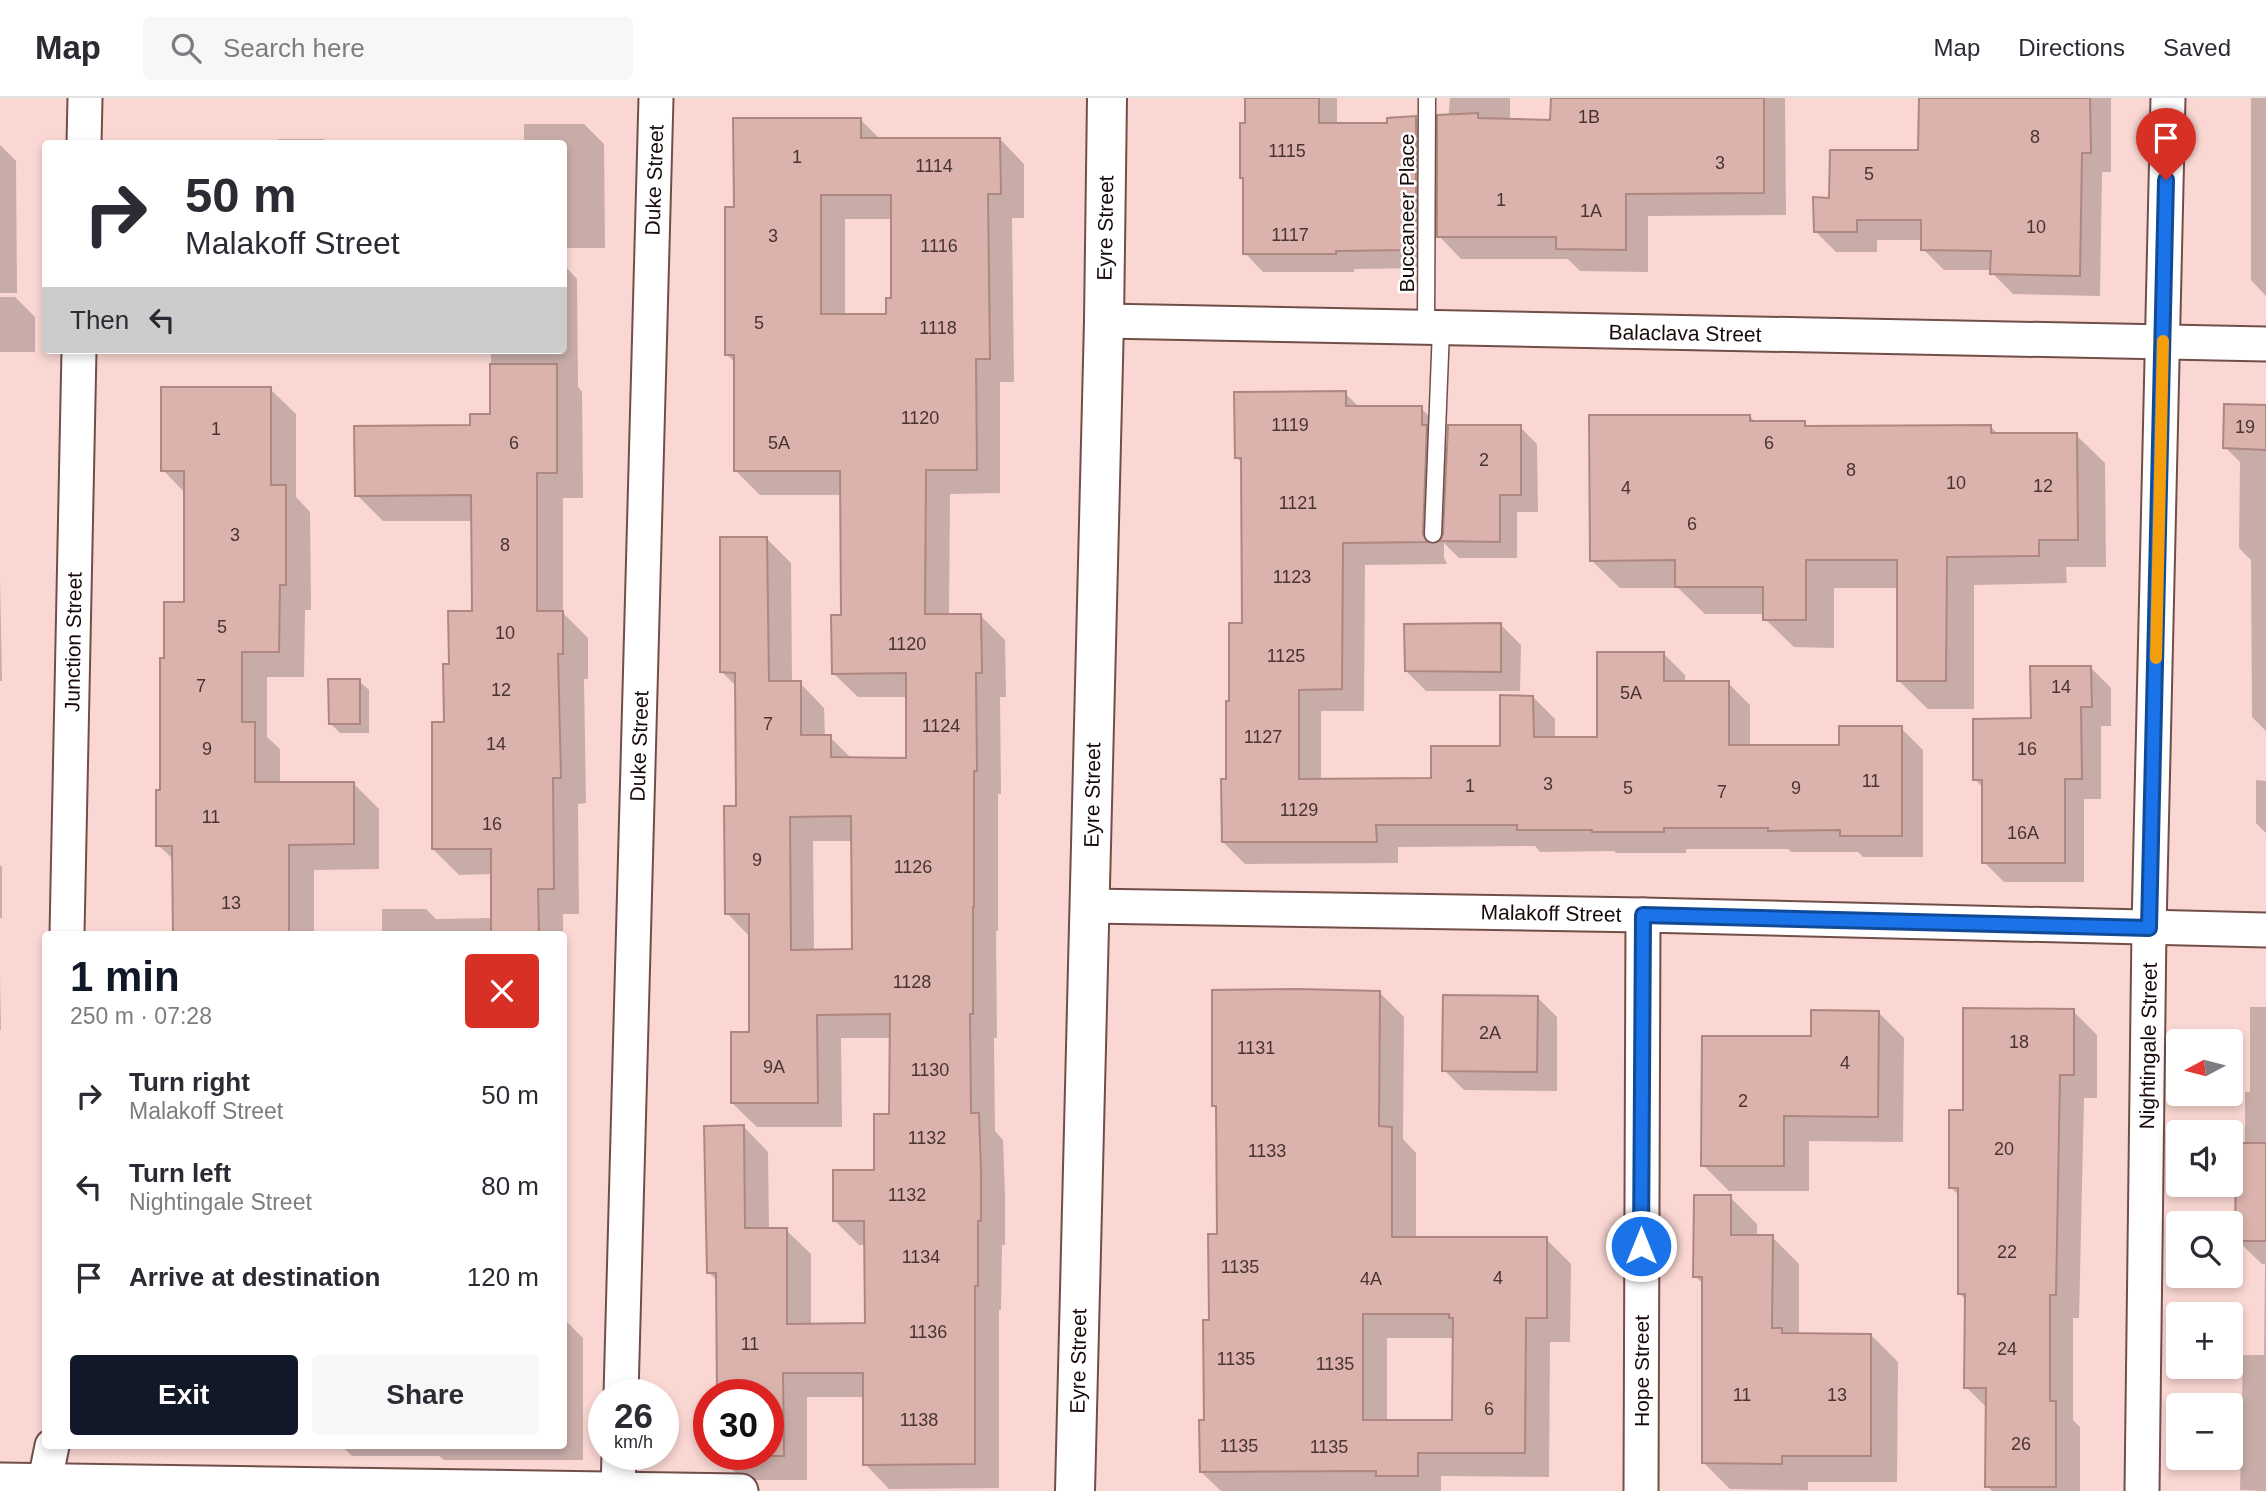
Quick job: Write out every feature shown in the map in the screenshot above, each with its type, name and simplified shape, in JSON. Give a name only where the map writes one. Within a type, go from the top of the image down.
[{"type":"main road","name":"Eyre Street","points":[[1075,1491],[1104,321],[1107,98]]},
{"type":"street","points":[[84,140],[85,98]]},
{"type":"street","name":"Duke Street","points":[[621,1379],[656,98]]},
{"type":"street","name":"Nightingale Street","points":[[2142,1491],[2149,928],[2168,98]]},
{"type":"street","name":"Balaclava Street","points":[[1104,321],[2266,344]]},
{"type":"street","name":"Junction Street","points":[[67,931],[79,354]]},
{"type":"street","name":"Malakoff Street","points":[[1089,906],[1643,915],[2266,930]]},
{"type":"street","name":"Hope Street","points":[[1641,1491],[1643,915]]},
{"type":"street","points":[[45,1485],[51,1449]]},
{"type":"street","points":[[618,1490],[619,1470]]},
{"type":"street","points":[[0,1480],[45,1485],[741,1491]]},
{"type":"lane","name":"Buccaneer Place","points":[[1427,98],[1434,328],[1433,534]]},
{"type":"building","points":[[1245,98],[1319,98],[1319,123],[1387,123],[1387,118],[1416,116],[1416,237],[1409,237],[1409,250],[1336,251],[1336,254],[1243,254],[1240,123],[1245,123]]},
{"type":"building","points":[[1551,98],[1764,98],[1764,193],[1626,194],[1626,250],[1556,249],[1556,237],[1437,237],[1437,115],[1478,113],[1478,118],[1550,120]]},
{"type":"building","points":[[1919,98],[2090,98],[2091,153],[2082,153],[2080,276],[1990,274],[1991,251],[1921,250],[1921,220],[1857,220],[1857,232],[1814,232],[1813,197],[1829,198],[1830,150],[1918,150]]},
{"type":"building","points":[[733,118],[861,118],[861,138],[1000,138],[1001,194],[988,194],[990,359],[976,359],[977,470],[926,470],[925,614],[981,614],[982,673],[976,673],[973,1014],[970,1014],[971,1113],[979,1113],[981,1170],[978,1286],[975,1286],[975,1464],[863,1465],[863,1373],[783,1373],[783,1379],[717,1379],[716,1273],[707,1273],[704,1126],[744,1125],[745,1228],[787,1228],[787,1324],[865,1323],[864,1221],[833,1221],[833,1170],[874,1170],[874,1114],[889,1114],[890,1014],[817,1015],[818,1103],[731,1103],[731,1032],[749,1032],[749,914],[725,914],[724,806],[736,806],[735,673],[720,672],[720,537],[767,537],[769,681],[801,681],[801,735],[831,735],[831,757],[906,758],[906,673],[832,674],[831,615],[841,615],[840,471],[734,471],[734,355],[725,355],[725,207],[734,207]],"holes":[[[821,195],[891,195],[891,298],[886,298],[886,314],[821,314]],[[851,816],[852,949],[791,950],[790,817]]]},
{"type":"building","points":[[490,364],[557,364],[557,473],[537,473],[537,611],[563,611],[563,654],[558,654],[561,778],[553,778],[554,889],[538,889],[539,931],[491,931],[491,849],[432,849],[432,722],[444,722],[443,664],[449,664],[448,611],[472,611],[471,495],[355,496],[354,426],[470,425],[470,414],[490,414]]},
{"type":"building","points":[[161,387],[271,387],[271,485],[286,485],[286,585],[280,585],[279,652],[242,652],[242,722],[255,722],[255,782],[354,782],[354,844],[289,845],[289,931],[173,931],[172,846],[156,846],[156,790],[160,790],[160,658],[164,658],[164,602],[184,602],[184,471],[161,471]]},
{"type":"building","points":[[1346,391],[1346,406],[1422,406],[1422,425],[1427,425],[1423,534],[1427,542],[1343,543],[1342,689],[1299,690],[1299,779],[1431,778],[1431,746],[1500,746],[1500,695],[1533,696],[1534,737],[1597,737],[1597,652],[1664,652],[1664,681],[1729,681],[1729,745],[1839,745],[1839,726],[1902,726],[1902,836],[1840,836],[1840,830],[1768,831],[1768,828],[1664,828],[1664,832],[1592,832],[1517,830],[1517,825],[1376,825],[1377,842],[1222,842],[1221,779],[1226,779],[1229,623],[1242,623],[1241,458],[1235,458],[1234,392]]},
{"type":"building","points":[[2224,404],[2266,405],[2266,450],[2223,448]]},
{"type":"building","points":[[1589,415],[1750,415],[1750,421],[1805,421],[1805,426],[1991,425],[1991,433],[2077,433],[2078,540],[2039,540],[2039,556],[1947,557],[1946,681],[1897,681],[1897,560],[1806,560],[1806,620],[1763,620],[1763,587],[1675,587],[1675,560],[1590,561]]},
{"type":"building","points":[[1448,425],[1521,425],[1521,495],[1500,495],[1500,542],[1440,541],[1443,534]]},
{"type":"building","points":[[1501,623],[1501,672],[1405,671],[1404,624]]},
{"type":"building","points":[[2030,666],[2091,666],[2092,707],[2081,707],[2082,779],[2065,779],[2065,863],[1982,863],[1982,780],[1973,780],[1973,719],[2031,718]]},
{"type":"building","points":[[328,679],[360,679],[360,724],[329,724]]},
{"type":"building","points":[[1212,990],[1380,991],[1379,1126],[1392,1127],[1392,1237],[1547,1237],[1547,1318],[1526,1318],[1525,1453],[1418,1453],[1418,1476],[1376,1476],[1376,1471],[1200,1472],[1199,1420],[1204,1420],[1203,1320],[1209,1320],[1208,1234],[1217,1234],[1216,1106],[1212,1106]],"holes":[[[1363,1314],[1449,1314],[1449,1318],[1453,1318],[1452,1420],[1363,1420]]]},
{"type":"building","points":[[1443,995],[1538,996],[1537,1072],[1442,1071]]},
{"type":"building","points":[[1963,1008],[2074,1009],[2074,1075],[2060,1075],[2056,1295],[2050,1295],[2050,1401],[2056,1401],[2056,1487],[1985,1487],[1986,1388],[1964,1388],[1965,1294],[1958,1294],[1958,1188],[1949,1188],[1949,1110],[1963,1110]]},
{"type":"building","points":[[1811,1010],[1879,1011],[1878,1117],[1784,1116],[1784,1166],[1701,1166],[1702,1036],[1811,1036]]},
{"type":"building","points":[[2243,1143],[2266,1143],[2266,1241],[2243,1241],[2243,1211],[2235,1211],[2235,1197],[2243,1197]]},
{"type":"building","points":[[1694,1195],[1731,1195],[1731,1235],[1773,1235],[1772,1328],[1782,1328],[1782,1333],[1871,1334],[1871,1456],[1782,1456],[1782,1464],[1702,1463],[1702,1277],[1693,1277]]},
{"type":"slow traffic","points":[[2156,658],[2163,341]]},
{"type":"route","points":[[1641,1246],[1643,915],[2149,928],[2166,180]]}]
